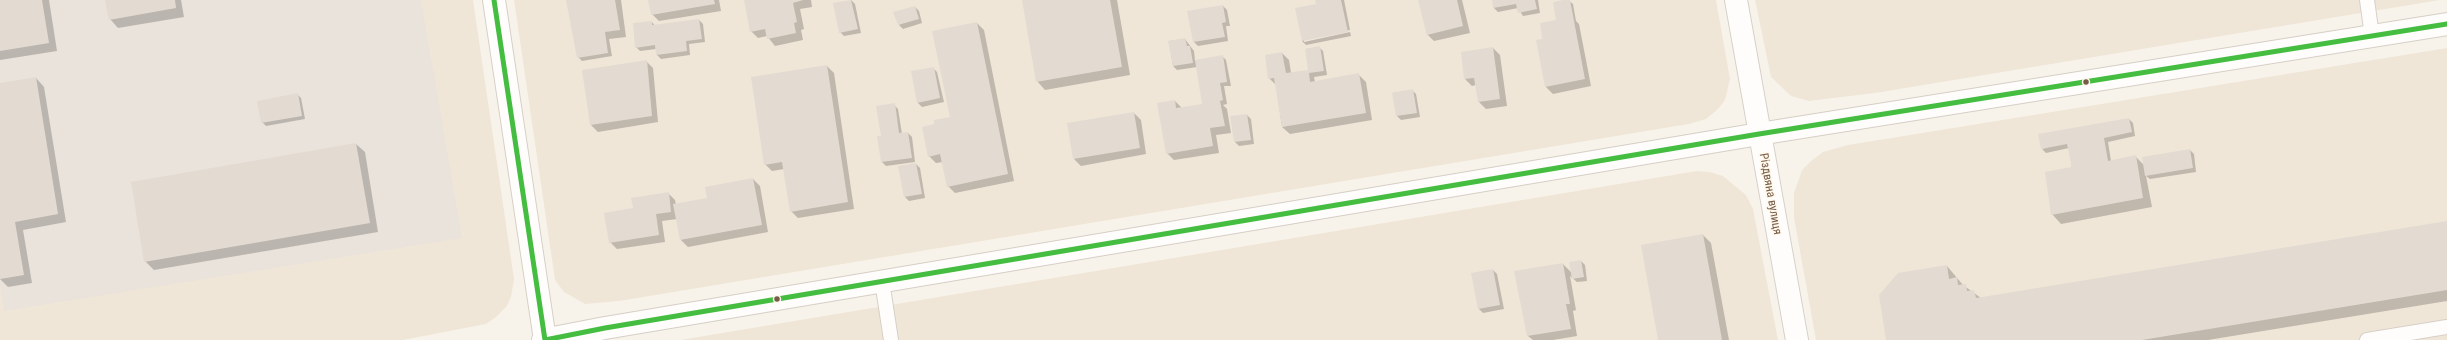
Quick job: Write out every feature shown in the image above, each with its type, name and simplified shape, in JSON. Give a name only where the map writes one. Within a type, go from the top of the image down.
[{"type":"main road","points":[[494,0],[544,340],[882,281],[1759,134],[2447,24]]},
{"type":"main road","name":"Різдвяна вулиця","points":[[1736,0],[1797,340]]},
{"type":"lane","points":[[2367,0],[2372,36]]},
{"type":"lane","points":[[882,281],[891,340]]},
{"type":"lane","points":[[2367,340],[2447,327]]},
{"type":"shaded area","points":[[0,0],[473,0],[514,279],[511,297],[506,307],[486,324],[403,340],[0,340]]},
{"type":"shaded area","points":[[0,0],[421,0],[462,238],[4,311],[0,286]]},
{"type":"shaded area","points":[[514,0],[1716,0],[1730,79],[1725,100],[1718,109],[1706,119],[1689,124],[619,301],[585,304],[564,292],[555,280]]},
{"type":"shaded area","points":[[1755,0],[2440,0],[1875,93],[1809,101],[1791,96],[1771,77]]},
{"type":"shaded area","points":[[2447,48],[2447,340],[1816,340],[1794,218],[1794,193],[1802,170],[1823,152],[1848,145]]},
{"type":"shaded area","points":[[1697,171],[1710,172],[1723,176],[1746,195],[1753,209],[1778,340],[680,340]]},
{"type":"building","points":[[0,0],[42,0],[49,43],[0,51]]},
{"type":"building","points":[[105,0],[175,0],[176,8],[109,20]]},
{"type":"building","points":[[566,0],[615,0],[620,30],[605,32],[608,53],[577,58]]},
{"type":"building","points":[[648,0],[714,0],[715,4],[651,15]]},
{"type":"building","points":[[744,0],[803,0],[793,3],[797,22],[794,23],[796,33],[767,39],[765,29],[750,32]]},
{"type":"building","points":[[851,0],[858,29],[839,33],[833,3]]},
{"type":"building","points":[[1022,0],[1110,0],[1122,67],[1036,82]]},
{"type":"building","points":[[1315,0],[1341,0],[1348,32],[1302,41],[1295,8],[1316,4]]},
{"type":"building","points":[[1418,0],[1457,0],[1463,26],[1427,35]]},
{"type":"building","points":[[1492,0],[1535,0],[1537,9],[1518,13],[1516,4],[1493,8]]},
{"type":"building","points":[[1570,0],[1585,79],[1545,87],[1536,40],[1542,39],[1540,23],[1556,20],[1553,2]]},
{"type":"building","points":[[1223,5],[1226,22],[1222,23],[1225,37],[1193,42],[1187,11]]},
{"type":"building","points":[[915,6],[919,19],[898,25],[893,12]]},
{"type":"building","points":[[699,19],[702,39],[686,41],[687,51],[656,55],[655,45],[635,48],[633,23],[652,21],[652,25]]},
{"type":"building","points":[[977,22],[1008,174],[947,187],[940,154],[928,157],[922,127],[934,124],[934,120],[950,117],[932,31]]},
{"type":"building","points":[[1185,38],[1187,46],[1190,46],[1193,63],[1173,66],[1168,41]]},
{"type":"building","points":[[1320,46],[1324,71],[1309,73],[1310,82],[1359,73],[1366,113],[1282,127],[1274,78],[1268,79],[1265,55],[1282,52],[1286,73],[1308,70],[1305,49]]},
{"type":"building","points":[[1493,47],[1500,99],[1478,102],[1474,78],[1464,79],[1461,52]]},
{"type":"building","points":[[1223,55],[1227,82],[1220,83],[1223,100],[1220,101],[1225,126],[1210,128],[1213,146],[1166,154],[1157,103],[1175,100],[1176,108],[1202,104],[1195,60]]},
{"type":"building","points":[[647,60],[652,116],[590,125],[582,70]]},
{"type":"building","points":[[827,65],[848,202],[790,212],[782,162],[764,165],[751,77]]},
{"type":"building","points":[[934,67],[940,98],[917,103],[911,71]]},
{"type":"building","points":[[36,77],[58,214],[15,222],[24,275],[0,279],[0,83]]},
{"type":"building","points":[[1413,89],[1417,113],[1396,116],[1392,93]]},
{"type":"building","points":[[298,93],[302,116],[261,123],[257,101]]},
{"type":"building","points":[[895,103],[899,133],[908,132],[912,158],[881,162],[877,136],[881,136],[876,106]]},
{"type":"building","points":[[1134,112],[1140,148],[1073,159],[1067,123]]},
{"type":"building","points":[[1247,114],[1251,140],[1234,142],[1230,116]]},
{"type":"building","points":[[2129,118],[2132,132],[2104,138],[2108,161],[2136,155],[2143,198],[2051,215],[2045,172],[2071,167],[2071,163],[2067,144],[2041,149],[2038,134]]},
{"type":"building","points":[[356,143],[370,223],[144,262],[131,182]]},
{"type":"building","points":[[2190,149],[2193,168],[2145,176],[2142,157]]},
{"type":"building","points":[[916,163],[922,194],[904,197],[898,166]]},
{"type":"building","points":[[753,178],[762,225],[680,240],[673,204],[707,198],[705,187]]},
{"type":"building","points":[[669,192],[671,212],[656,214],[659,235],[609,243],[604,213],[633,208],[631,198]]},
{"type":"building","points":[[2447,221],[2447,290],[2142,340],[1886,340],[1879,295],[1898,273],[1947,265],[1949,279],[1957,277],[1958,285],[1966,284],[1967,291],[1974,290],[1976,298]]},
{"type":"building","points":[[1703,234],[1722,340],[1658,340],[1641,245]]},
{"type":"building","points":[[1581,260],[1584,277],[1572,279],[1569,262]]},
{"type":"building","points":[[1563,263],[1570,304],[1566,304],[1571,329],[1527,336],[1514,271]]},
{"type":"building","points":[[1493,269],[1500,305],[1478,309],[1471,273]]},
{"type":"transit line","points":[[494,0],[545,340],[605,328],[1759,134],[2447,24]]}]
